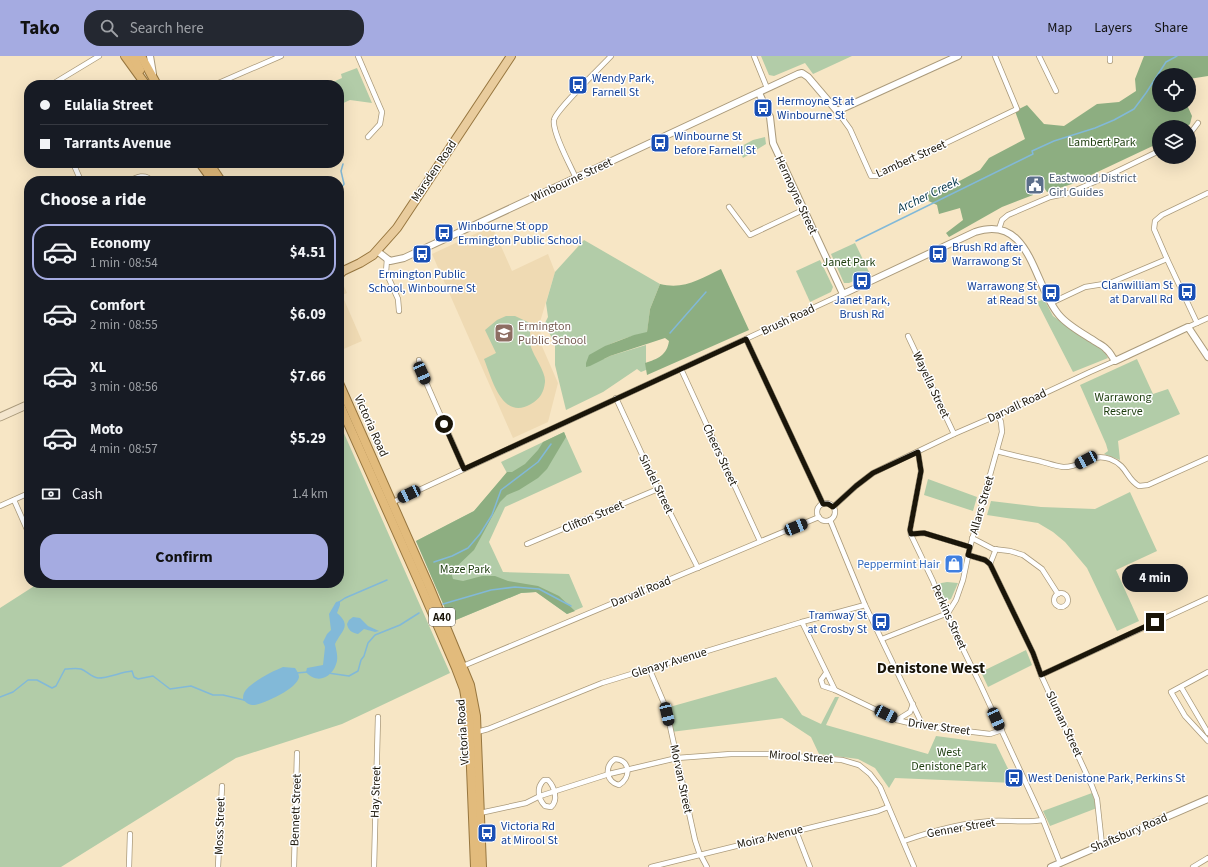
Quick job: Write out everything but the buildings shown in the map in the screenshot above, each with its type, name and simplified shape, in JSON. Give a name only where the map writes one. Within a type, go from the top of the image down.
[{"type":"highway","points":[[125,56],[147,80]]},
{"type":"highway","points":[[133,56],[148,80]]},
{"type":"highway","points":[[141,56],[150,80]]},
{"type":"highway","name":"Victoria Road","points":[[344,395],[463,666],[472,693],[477,732],[482,867]]},
{"type":"highway","name":"Victoria Road","points":[[344,414],[419,582],[464,688],[469,719],[475,867]]},
{"type":"main road","name":"Marsden Road","points":[[344,271],[360,263],[377,251],[397,228],[511,56]]},
{"type":"main road","points":[[0,417],[24,406]]},
{"type":"street","points":[[58,80],[99,56]]},
{"type":"street","points":[[150,56],[151,80]]},
{"type":"street","points":[[226,80],[281,56]]},
{"type":"street","points":[[358,56],[382,112],[380,124],[368,137]]},
{"type":"street","points":[[576,178],[557,135],[554,121],[555,117],[563,106],[611,56]]},
{"type":"street","points":[[754,56],[767,88]]},
{"type":"street","points":[[837,111],[958,56]]},
{"type":"street","name":"Lambert Street","points":[[837,111],[850,129],[871,176],[877,176],[1017,109],[995,56]]},
{"type":"street","points":[[1039,56],[1056,91]]},
{"type":"street","name":"Winbourne Street","points":[[387,259],[391,261],[404,258],[798,74],[802,73],[808,77],[837,111]]},
{"type":"street","name":"Hermoyne Street","points":[[759,93],[770,117],[773,143],[843,294]]},
{"type":"street","points":[[1115,361],[1106,348],[1064,320],[1057,313],[1022,244],[1012,235],[999,229],[1002,220],[1008,215],[1050,197],[1069,192],[1099,180],[1152,154]]},
{"type":"street","points":[[1198,323],[1167,259],[1154,228],[1155,221],[1162,215],[1208,193]]},
{"type":"street","points":[[729,207],[750,235],[803,210]]},
{"type":"street","name":"Brush Road","points":[[391,503],[975,232],[987,229],[999,229]]},
{"type":"street","points":[[377,251],[387,259],[386,272],[398,299],[399,311]]},
{"type":"street","points":[[1051,303],[1085,287],[1110,283],[1167,259]]},
{"type":"street","name":"Darvall Road","points":[[833,507],[873,473],[954,434],[1208,318]]},
{"type":"street","points":[[1188,327],[1208,357]]},
{"type":"street","name":"Wayella Street","points":[[908,336],[954,434]]},
{"type":"street","points":[[746,339],[823,504]]},
{"type":"street","points":[[419,360],[422,373],[464,469]]},
{"type":"street","name":"Cheers Street","points":[[681,368],[760,541]]},
{"type":"street","name":"Sindel Street","points":[[616,398],[658,489],[698,568]]},
{"type":"street","name":"Allars Street","points":[[946,614],[956,600],[963,580],[972,538],[1002,432],[1001,422],[998,415]]},
{"type":"street","points":[[997,451],[1065,467],[1075,466],[1093,458],[1108,458],[1124,467],[1134,484],[1138,486],[1148,484],[1208,458]]},
{"type":"street","points":[[918,452],[921,471],[910,530],[911,534],[924,533],[970,547]]},
{"type":"street","name":"Clifton Street","points":[[527,544],[658,489]]},
{"type":"street","points":[[0,506],[24,495]]},
{"type":"street","points":[[14,500],[24,523]]},
{"type":"street","points":[[823,504],[828,504],[833,507],[834,515],[830,520],[825,521],[819,518],[818,510],[823,504]]},
{"type":"street","name":"Darvall Road","points":[[463,666],[760,541],[819,518]]},
{"type":"street","points":[[830,520],[865,605],[923,726]]},
{"type":"street","name":"Perkins Street","points":[[911,534],[933,581],[946,614],[1002,730],[1043,820],[1060,863]]},
{"type":"street","points":[[972,538],[996,550],[1010,551],[1022,555],[1039,566],[1046,574],[1058,594]]},
{"type":"street","points":[[968,555],[985,560],[990,564],[996,550]]},
{"type":"street","name":"Sluman Street","points":[[990,564],[1033,653],[1041,675],[1086,770],[1097,799],[1102,845]]},
{"type":"street","points":[[1041,675],[1208,598]]},
{"type":"street","name":"Glenayr Avenue","points":[[477,732],[488,729],[602,683],[802,622],[865,605]]},
{"type":"street","points":[[882,639],[946,614]]},
{"type":"street","name":"Driver Street","points":[[802,622],[835,690]]},
{"type":"street","name":"Morvan Street","points":[[649,668],[666,708],[695,840],[707,867]]},
{"type":"street","points":[[1208,672],[1171,692],[1185,716],[1208,741]]},
{"type":"street","name":"Driver Street","points":[[826,673],[822,678],[822,684],[825,687],[835,690],[897,720],[923,726],[990,734],[1002,730]]},
{"type":"street","points":[[1180,687],[1208,733]]},
{"type":"street","points":[[897,720],[910,712],[913,704]]},
{"type":"street","name":"Hay Street","points":[[374,867],[378,717]]},
{"type":"street","name":"Bennett Street","points":[[294,867],[297,752]]},
{"type":"street","name":"Mirool Street","points":[[480,813],[526,803],[540,796],[609,774],[677,758],[731,754],[770,754],[842,760],[859,766],[870,774],[880,787],[914,867]]},
{"type":"street","points":[[615,759],[619,759],[625,764],[628,770],[627,778],[619,785],[614,784],[610,780],[609,774],[608,768],[610,762],[615,759]]},
{"type":"street","points":[[544,780],[548,780],[551,783],[554,792],[556,799],[554,804],[551,807],[545,806],[541,802],[539,789],[541,783],[544,780]]},
{"type":"street","name":"Moss Street","points":[[218,867],[222,786]]},
{"type":"street","name":"Shaftsbury Road","points":[[1051,867],[1208,799]]},
{"type":"street","name":"Moira Avenue","points":[[651,867],[878,811],[888,807]]},
{"type":"street","name":"Genner Street","points":[[904,842],[924,834],[974,823],[992,821],[1043,820]]},
{"type":"street","points":[[796,831],[810,867]]},
{"type":"street","points":[[129,867],[130,834]]},
{"type":"street","points":[[1193,867],[1208,858]]},
{"type":"shaded area","name":"Ermington Public School","points":[[492,226],[512,271],[548,254],[555,272],[540,322],[541,344],[558,383],[548,422],[513,438],[432,254]]},
{"type":"shaded area","points":[[344,286],[347,293],[344,294]]},
{"type":"shaded area","points":[[344,300],[362,341],[344,349]]},
{"type":"green space","points":[[761,56],[852,56],[813,74],[805,63],[774,76],[769,75]]},
{"type":"green space","name":"Lambert Park","points":[[1144,56],[1208,56],[1208,76],[1196,78],[1196,68],[1152,68],[1152,112],[1190,112],[1192,116],[1191,120],[1152,120],[1152,146],[1072,184],[1047,192],[1036,176],[1027,180],[1033,195],[1002,207],[949,237],[946,233],[963,220],[960,208],[939,214],[937,205],[920,197],[929,191],[952,185],[980,170],[989,158],[1025,139],[1015,111],[1027,105],[1044,124],[1064,126],[1097,104],[1119,102],[1136,91],[1135,79]]},
{"type":"green space","points":[[357,68],[372,103],[350,100],[344,103],[344,80],[337,80],[342,78],[341,74]]},
{"type":"green space","points":[[765,137],[766,144],[743,158],[738,148],[753,140]]},
{"type":"green space","points":[[584,240],[660,284],[650,309],[647,333],[620,340],[596,352],[604,359],[646,345],[646,370],[641,372],[637,369],[603,392],[566,410],[555,365],[555,345],[546,326],[544,325],[548,317],[546,303],[555,272]]},
{"type":"green space","name":"Janet Park","points":[[855,243],[870,274],[849,283],[844,283],[831,254]]},
{"type":"green space","points":[[820,260],[833,287],[831,292],[810,302],[796,271]]},
{"type":"green space","points":[[721,269],[749,330],[647,375],[645,363],[658,358],[664,353],[669,341],[665,338],[610,356],[586,367],[589,355],[605,346],[634,335],[647,332],[650,309],[660,284],[677,286],[684,285],[699,280]]},
{"type":"green space","points":[[1044,299],[1053,316],[1104,351],[1108,358],[1073,372],[1037,302]]},
{"type":"green space","points":[[506,316],[515,316],[530,323],[531,347],[545,378],[544,389],[541,395],[531,404],[521,408],[513,407],[505,403],[495,387],[484,359],[496,353],[485,330],[497,320]]},
{"type":"green space","name":"Warrawong Reserve","points":[[1137,359],[1153,394],[1168,389],[1180,414],[1118,441],[1120,460],[1104,454],[1108,451],[1106,444],[1080,385]]},
{"type":"green space","name":"Maze Park","points":[[564,432],[582,472],[505,507],[489,542],[503,572],[569,574],[583,607],[567,614],[536,592],[521,593],[451,622],[416,541],[474,511],[507,473],[501,462]]},
{"type":"green space","name":"Maze Park","points":[[564,432],[566,437],[547,469],[538,478],[519,490],[507,495],[500,502],[474,550],[451,572],[453,579],[463,581],[482,576],[495,576],[508,581],[538,586],[559,596],[575,611],[567,614],[536,592],[521,593],[451,622],[416,541],[474,511],[507,472],[512,472],[525,464],[543,442]]},
{"type":"green space","points":[[344,433],[450,673],[342,724],[236,758],[61,867],[0,867],[0,608],[31,588],[344,588]]},
{"type":"green space","points":[[928,479],[977,497],[973,511],[924,495]]},
{"type":"green space","points":[[1130,492],[1157,551],[1116,570],[1139,621],[1117,631],[1087,568],[1065,542],[1053,532],[1038,523],[987,515],[991,501],[1041,507],[1095,509]]},
{"type":"green space","points":[[947,582],[958,583],[951,599],[946,601],[936,584]]},
{"type":"green space","points":[[1026,650],[1032,665],[988,687],[981,672]]},
{"type":"green space","name":"West Denistone Park","points":[[776,677],[802,715],[821,724],[835,697],[839,697],[826,725],[928,754],[936,736],[996,744],[1015,783],[895,778],[889,788],[875,768],[858,759],[819,754],[811,737],[782,718],[671,732],[666,708]]},
{"type":"green space","points":[[1092,793],[1097,808],[1050,826],[1043,811]]},
{"type":"water","points":[[340,601],[337,613],[342,617],[345,625],[335,644],[337,661],[333,671],[329,675],[320,679],[315,678],[306,672],[307,668],[323,665],[325,647],[323,642],[331,630],[329,614],[336,602]]},
{"type":"water","points":[[353,617],[360,618],[368,626],[379,631],[375,632],[364,629],[358,634],[352,632],[349,630],[347,624]]},
{"type":"water","points":[[283,667],[295,668],[298,672],[299,677],[293,686],[280,695],[259,704],[251,705],[243,700],[244,693],[251,685],[268,674]]},
{"type":"waterway","points":[[856,241],[1033,154],[1032,151],[1054,141],[1095,128],[1134,109],[1166,62],[1177,56]]},
{"type":"waterway","points":[[342,168],[342,176]]},
{"type":"waterway","name":"Archer Creek","points":[[670,333],[706,292]]},
{"type":"waterway","name":"Archer Creek","points":[[434,562],[452,556],[468,548],[480,534],[492,515],[501,490],[538,462],[551,444]]},
{"type":"waterway","name":"Archer Creek","points":[[339,602],[387,580]]},
{"type":"waterway","name":"Archer Creek","points":[[443,604],[491,590],[515,587],[539,589],[571,606]]},
{"type":"waterway","name":"Archer Creek","points":[[328,673],[349,676],[358,671],[368,643],[375,635],[400,625],[419,613]]},
{"type":"waterway","name":"Archer Creek","points":[[0,697],[13,692],[28,680],[37,680],[52,688],[56,686],[65,669],[81,669],[98,678],[132,671],[134,677],[138,679],[153,676],[170,689],[191,686],[213,695],[223,695],[244,700]]},
{"type":"waterway","name":"Archer Creek","points":[[297,673],[307,672]]},
{"type":"place","name":"Wendy Park, Farnell St","points":[[578,85]]},
{"type":"place","name":"Hermoyne St at Winbourne St","points":[[763,108]]},
{"type":"place","name":"Winbourne St before Farnell St","points":[[660,143]]},
{"type":"place","name":"Eastwood District Girl Guides","points":[[1035,185]]},
{"type":"place","name":"Winbourne St opp Ermington Public School","points":[[444,233]]},
{"type":"place","name":"Ermington Public School, Winbourne St","points":[[422,254]]},
{"type":"place","name":"Brush Rd after Warrawong St","points":[[938,254]]},
{"type":"place","name":"Janet Park, Brush Rd","points":[[862,281]]},
{"type":"place","name":"Clanwilliam St at Darvall Rd","points":[[1187,292]]},
{"type":"place","name":"Warrawong St at Read St","points":[[1051,293]]},
{"type":"place","name":"Ermington Public School","points":[[504,333]]},
{"type":"place","name":"Peppermint Hair","points":[[954,564]]},
{"type":"place","name":"Tramway St at Crosby St","points":[[881,622]]},
{"type":"place","name":"West Denistone Park, Perkins St","points":[[1014,778]]},
{"type":"place","name":"Victoria Rd at Mirool St","points":[[487,833]]},
{"type":"district","name":"Denistone West","points":[[931,668]]},
{"type":"route","points":[[444,424],[464,469],[746,339],[823,504],[826,503],[833,507],[873,473],[918,452],[921,471],[910,530],[911,534],[924,533],[970,547],[968,555],[985,560],[990,564],[1033,653],[1041,675],[1155,622]]}]
